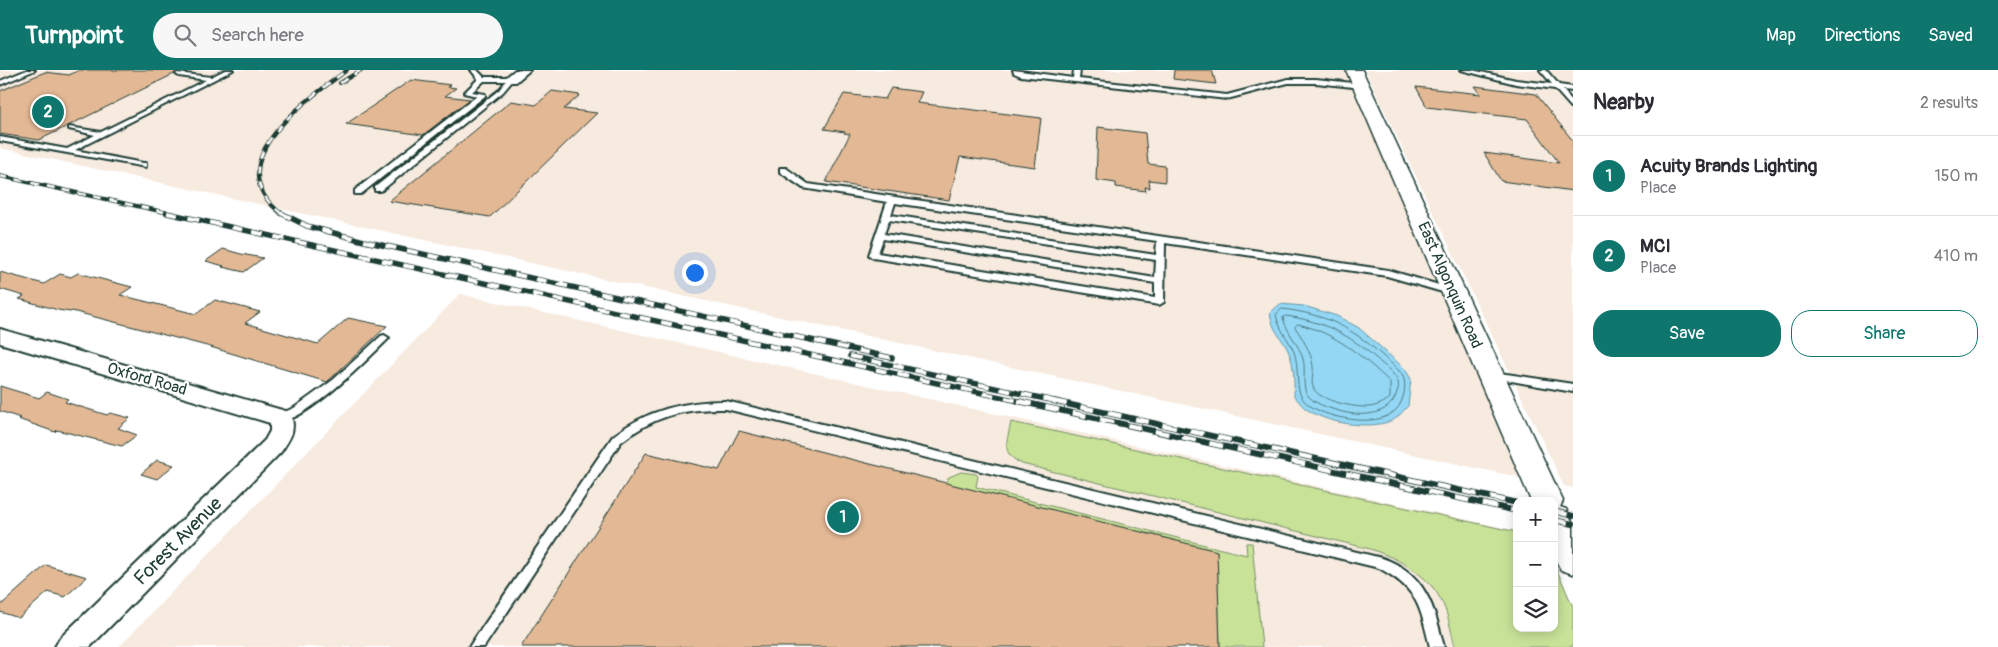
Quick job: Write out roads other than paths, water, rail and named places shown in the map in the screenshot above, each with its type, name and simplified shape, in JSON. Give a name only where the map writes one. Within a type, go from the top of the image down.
[{"type":"main road","name":"East Algonquin Road","points":[[1358,78],[1545,497]]},
{"type":"main road","points":[[1558,527],[1573,560]]},
{"type":"street","points":[[511,79],[523,70]]},
{"type":"street","name":"Oxford Road","points":[[0,336],[282,425]]},
{"type":"street","name":"Forest Avenue","points":[[70,647],[273,446],[282,425]]},
{"type":"lane","points":[[0,83],[32,70]]},
{"type":"lane","points":[[68,151],[230,70]]},
{"type":"lane","points":[[474,70],[482,80]]},
{"type":"lane","points":[[1016,70],[1016,72],[1021,74],[1046,74],[1076,80],[1227,97],[1286,81],[1358,78]]},
{"type":"lane","points":[[1076,80],[1077,70]]},
{"type":"lane","points":[[1464,70],[1516,82],[1573,89]]},
{"type":"lane","points":[[1543,70],[1573,106]]},
{"type":"lane","points":[[179,74],[213,79]]},
{"type":"lane","points":[[358,192],[483,95],[467,94],[482,80],[511,79]]},
{"type":"lane","points":[[378,190],[501,92],[511,79]]},
{"type":"lane","points":[[71,128],[103,134]]},
{"type":"lane","points":[[0,139],[142,165]]},
{"type":"lane","points":[[783,170],[806,186],[1388,273],[1454,292]]},
{"type":"lane","points":[[892,200],[873,255],[1159,302],[1161,240]]},
{"type":"lane","points":[[886,217],[1160,258]]},
{"type":"lane","points":[[879,236],[1160,281]]},
{"type":"lane","points":[[282,425],[337,382],[384,338]]},
{"type":"lane","points":[[1490,374],[1573,388]]},
{"type":"lane","points":[[476,647],[617,440],[638,423],[664,411],[711,404],[735,407],[1382,563],[1407,578],[1423,596],[1437,647]]},
{"type":"water","points":[[1280,304],[1304,306],[1337,316],[1359,328],[1405,369],[1411,379],[1408,406],[1393,420],[1371,425],[1346,424],[1334,421],[1323,418],[1305,408],[1294,396],[1291,357],[1271,319],[1270,313]]},
{"type":"railway","points":[[281,213],[264,194],[258,174],[262,154],[274,134],[291,115],[347,70]]},
{"type":"railway","points":[[340,83],[361,70]]},
{"type":"railway","points":[[0,176],[173,214]]},
{"type":"railway","points":[[167,213],[1023,402]]},
{"type":"railway","points":[[281,213],[307,226],[364,241],[892,358]]},
{"type":"railway","points":[[850,356],[1059,402]]},
{"type":"railway","points":[[1018,401],[1513,510]]},
{"type":"railway","points":[[1053,401],[1513,502]]},
{"type":"railway","points":[[1558,512],[1573,516]]},
{"type":"railway","points":[[1558,521],[1573,524]]},
{"type":"place","name":"MCI","points":[[48,112]]},
{"type":"place","name":"Acuity Brands Lighting","points":[[843,517]]}]
